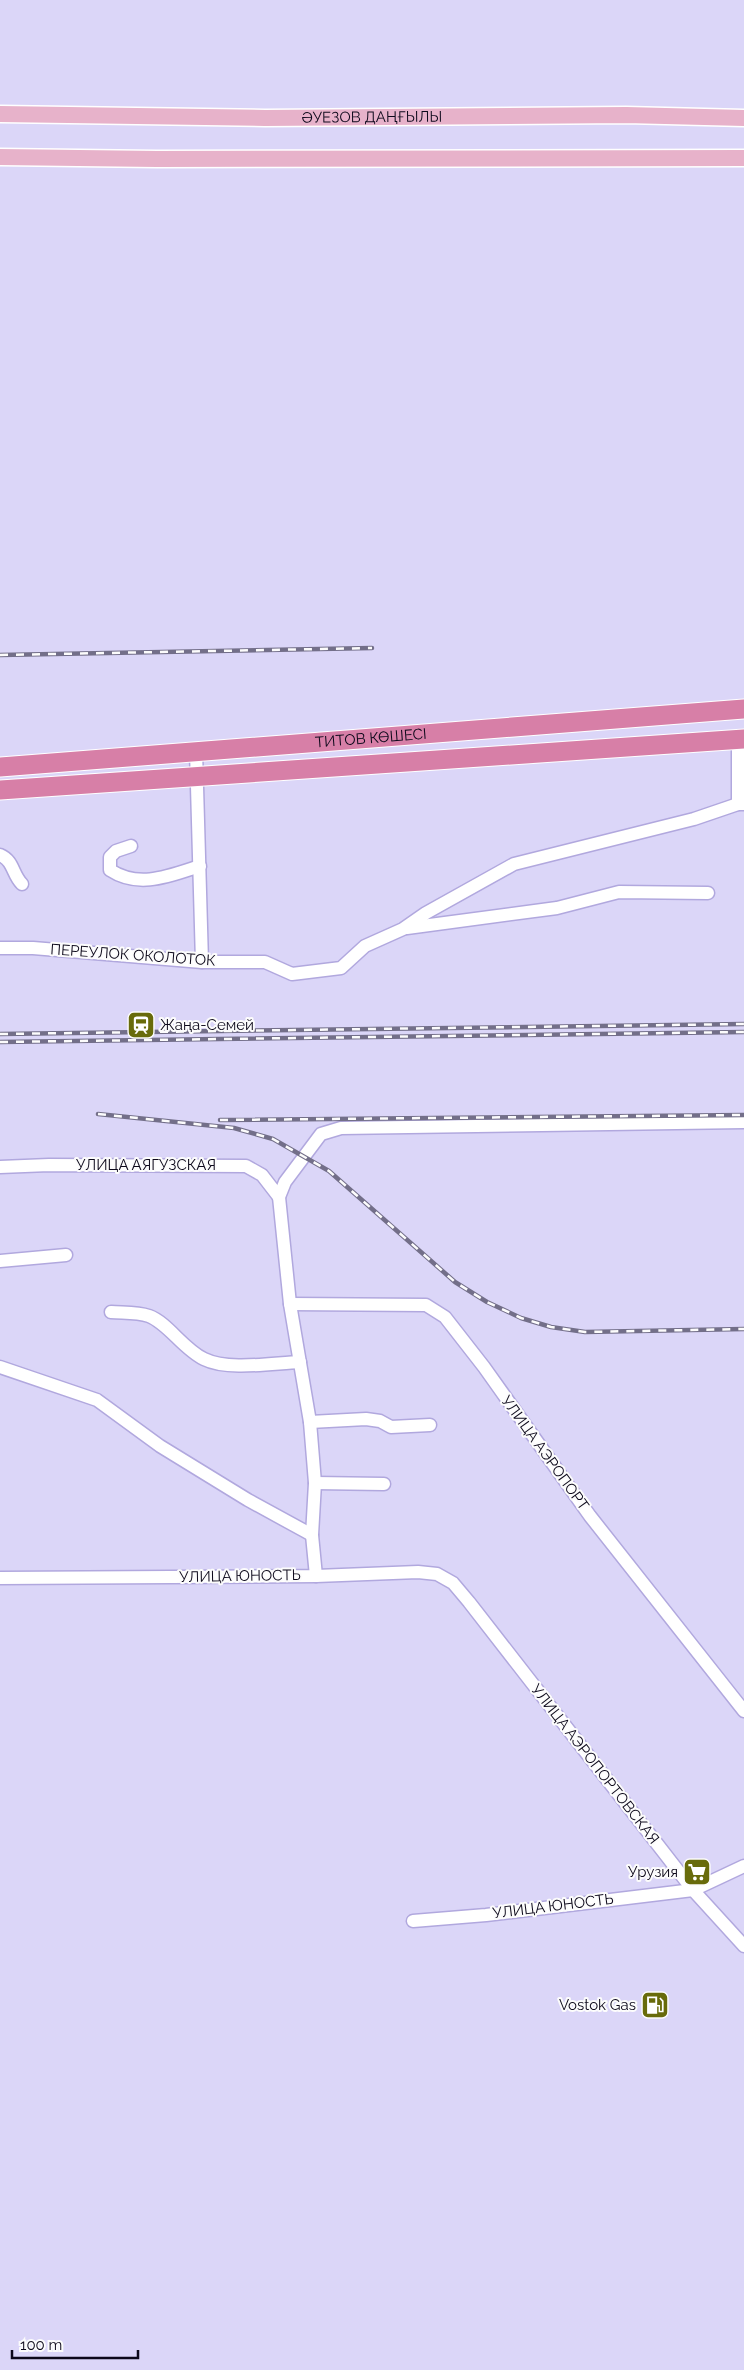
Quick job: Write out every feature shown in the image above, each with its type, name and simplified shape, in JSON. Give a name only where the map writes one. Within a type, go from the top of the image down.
[{"type":"highway","name":"ТИТОВ КӨШЕСІ","points":[[0,767],[744,709]]},
{"type":"highway","name":"ТИТОВ КӨШЕСІ","points":[[0,790],[741,739]]},
{"type":"main road","name":"ӘУЕЗОВ ДАҢҒЫЛЫ","points":[[0,114],[265,118],[626,115],[744,118]]},
{"type":"main road","points":[[0,158],[157,160],[744,158]]},
{"type":"street","points":[[404,929],[426,914],[514,864],[694,819],[741,804],[741,739]]},
{"type":"street","points":[[196,751],[202,962]]},
{"type":"street","points":[[132,846],[116,851],[110,857],[110,870],[118,875],[136,880],[150,880],[200,866]]},
{"type":"street","points":[[0,855],[6,857],[12,866],[15,877],[22,884]]},
{"type":"street","points":[[404,929],[557,908],[619,892],[708,892]]},
{"type":"street","name":"ПЕРЕУЛОК ОКОЛОТОК","points":[[0,948],[33,948],[202,962],[265,962],[292,974],[341,968],[365,946],[404,929]]},
{"type":"street","points":[[316,1576],[312,1535],[315,1483],[310,1422],[290,1304],[279,1197],[285,1182],[322,1134],[341,1128],[744,1122]]},
{"type":"street","name":"УЛИЦА АЯГУЗСКАЯ","points":[[0,1167],[50,1165],[246,1166],[262,1175],[279,1197]]},
{"type":"street","points":[[0,1261],[66,1256]]},
{"type":"street","name":"УЛИЦА АЭРОПОРТ","points":[[290,1304],[426,1305],[445,1317],[484,1367],[590,1516],[744,1711]]},
{"type":"street","points":[[111,1312],[149,1316],[158,1320],[186,1347],[205,1360],[226,1364],[300,1362]]},
{"type":"street","points":[[0,1367],[97,1400],[160,1446],[248,1500],[312,1535]]},
{"type":"street","points":[[310,1422],[366,1419],[380,1421],[390,1427],[430,1424]]},
{"type":"street","points":[[315,1483],[384,1484]]},
{"type":"street","name":"УЛИЦА ЮНОСТЬ","points":[[0,1578],[316,1576],[418,1572],[437,1574],[453,1583],[469,1602]]},
{"type":"street","name":"УЛИЦА АЭРОПОРТОВСКАЯ","points":[[469,1602],[693,1890],[744,1946]]},
{"type":"street","name":"УЛИЦА ЮНОСТЬ","points":[[413,1921],[486,1915],[693,1890],[744,1866]]},
{"type":"railway","points":[[0,655],[372,648]]},
{"type":"railway","points":[[0,1034],[744,1024]]},
{"type":"railway","points":[[0,1042],[744,1032]]},
{"type":"railway","points":[[98,1114],[234,1128],[273,1139],[329,1171],[455,1282],[487,1302],[521,1318],[551,1327],[585,1332],[744,1329]]},
{"type":"railway","points":[[220,1120],[744,1115]]},
{"type":"place","name":"Жаңа-Семей","points":[[141,1025]]},
{"type":"place","name":"Урузия","points":[[697,1872]]},
{"type":"place","name":"Vostok Gas","points":[[655,2005]]}]
